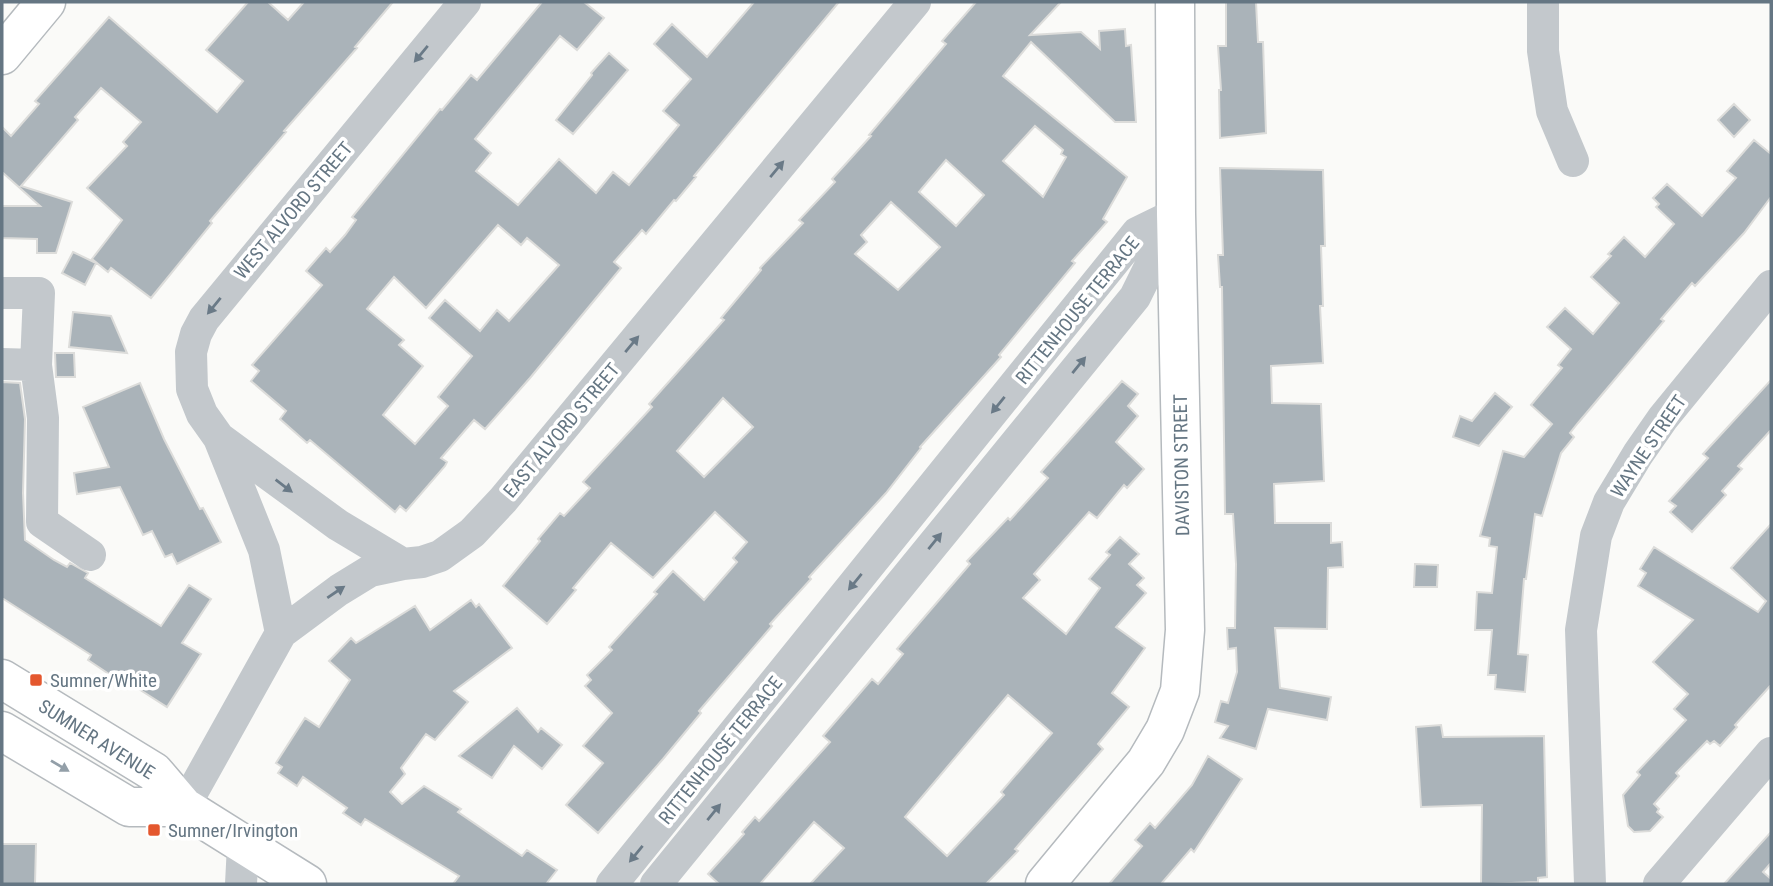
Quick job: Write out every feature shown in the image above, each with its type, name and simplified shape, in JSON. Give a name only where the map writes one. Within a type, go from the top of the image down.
[{"type":"main road","points":[[2,55],[46,2]]},
{"type":"main road","name":"DAVISTON STREET","points":[[1045,884],[1146,762],[1169,722],[1180,691],[1185,630],[1176,214],[1175,2]]},
{"type":"main road","name":"SUMNER AVENUE","points":[[2,679],[154,772],[184,807],[307,884]]},
{"type":"main road","name":"SUMNER AVENUE","points":[[2,731],[128,807],[184,807]]},
{"type":"street","name":"WEST ALVORD STREET","points":[[281,632],[264,550],[219,438],[202,414],[192,389],[191,352],[196,334],[204,318],[465,2]]},
{"type":"street","name":"EAST ALVORD STREET","points":[[184,807],[281,632],[370,571],[432,559],[472,533],[503,500],[915,2]]},
{"type":"street","points":[[1543,2],[1543,51],[1552,111],[1573,161]]},
{"type":"street","name":"RITTENHOUSE TERRACE","points":[[612,884],[1137,233],[1176,214]]},
{"type":"street","name":"RITTENHOUSE TERRACE","points":[[656,884],[1135,297],[1176,214]]},
{"type":"street","name":"WAYNE STREET","points":[[1590,884],[1581,630],[1596,536],[1609,502],[1637,454],[1663,418],[1771,286]]},
{"type":"street","points":[[2,293],[38,293],[36,365],[43,418],[42,522],[90,555]]},
{"type":"street","points":[[2,364],[36,365]]},
{"type":"street","name":"WEST ALVORD STREET","points":[[219,438],[338,525],[403,564]]},
{"type":"street","points":[[1658,884],[1771,753]]},
{"type":"street","points":[[241,884],[243,845]]},
{"type":"building","points":[[248,2],[268,2],[288,20],[304,2],[393,2],[210,221],[212,223],[151,298],[111,268],[108,272],[92,259],[122,220],[87,188],[127,146],[123,142],[141,122],[101,88],[75,117],[78,120],[21,186],[72,202],[56,253],[37,253],[37,239],[2,238],[2,206],[40,206],[2,172],[2,127],[11,136],[39,104],[35,101],[109,17],[217,112],[243,81],[206,50]]},
{"type":"building","points":[[542,2],[584,2],[604,18],[577,50],[560,36],[475,139],[491,153],[476,171],[518,205],[559,159],[596,193],[613,172],[629,185],[679,125],[663,111],[691,79],[654,44],[672,24],[707,57],[754,2],[839,2],[676,201],[674,200],[646,234],[642,230],[614,262],[621,268],[530,378],[485,429],[474,420],[441,458],[447,462],[445,466],[406,511],[400,506],[395,512],[310,440],[307,443],[280,419],[286,411],[251,381],[259,371],[252,365],[322,285],[306,271],[326,248],[330,252],[345,235],[356,220],[352,217],[440,109],[442,110],[471,75],[477,80]],"holes":[[[498,225],[521,245],[527,238],[559,265],[509,321],[497,310],[480,331],[445,300],[429,318],[472,356],[438,397],[448,406],[415,444],[383,415],[423,366],[399,345],[404,340],[367,309],[394,277],[426,308]]]},
{"type":"building","points":[[976,2],[1061,2],[1030,35],[1081,32],[1100,49],[1099,31],[1125,29],[1126,46],[1131,45],[1136,122],[1115,122],[1031,42],[1003,76],[1127,177],[1103,219],[1107,222],[1072,261],[1075,263],[999,355],[1001,357],[920,447],[886,493],[809,577],[811,579],[770,624],[772,626],[699,711],[701,713],[598,833],[566,805],[603,763],[583,746],[612,713],[585,686],[591,680],[587,675],[612,650],[609,647],[657,594],[654,592],[673,571],[704,600],[737,562],[733,558],[747,542],[715,512],[653,578],[611,543],[547,624],[503,586],[560,513],[564,516],[590,488],[583,482],[652,407],[649,404],[724,320],[721,318],[760,268],[803,223],[799,220],[835,182],[832,179],[946,44],[942,41]],"holes":[[[1035,126],[1063,150],[1061,154],[1066,157],[1043,197],[1003,161]],[[946,160],[984,195],[956,226],[919,192]],[[891,202],[940,247],[898,290],[855,254],[867,242],[861,235]],[[723,398],[753,427],[704,477],[677,451]]]},
{"type":"building","points":[[1226,2],[1256,2],[1258,42],[1263,42],[1266,133],[1220,138],[1218,46],[1226,46]]},
{"type":"building","points":[[609,53],[628,70],[573,134],[556,120]]},
{"type":"building","points":[[1734,104],[1750,120],[1734,137],[1718,120]]},
{"type":"building","points":[[1754,140],[1771,154],[1771,197],[1744,233],[1695,286],[1692,283],[1661,319],[1664,321],[1570,433],[1574,437],[1561,453],[1542,516],[1535,514],[1524,579],[1518,654],[1528,655],[1525,692],[1495,689],[1496,675],[1488,675],[1492,630],[1475,630],[1477,592],[1492,593],[1497,547],[1489,546],[1490,538],[1480,536],[1503,451],[1524,457],[1552,424],[1531,405],[1562,368],[1558,365],[1571,349],[1547,327],[1565,308],[1593,334],[1619,303],[1591,277],[1624,237],[1645,257],[1674,224],[1656,207],[1659,204],[1653,198],[1667,184],[1702,216],[1736,178],[1727,171]]},
{"type":"building","points":[[1220,168],[1323,170],[1325,246],[1321,246],[1323,306],[1320,306],[1323,363],[1271,366],[1272,403],[1321,404],[1324,481],[1274,484],[1275,523],[1331,523],[1331,543],[1342,542],[1343,567],[1328,568],[1327,629],[1275,628],[1280,688],[1331,697],[1327,720],[1268,709],[1256,749],[1220,738],[1228,726],[1215,722],[1221,701],[1228,703],[1237,672],[1236,648],[1228,649],[1227,628],[1235,628],[1236,564],[1233,514],[1225,514],[1222,287],[1218,255],[1223,255]]},
{"type":"building","points":[[73,252],[96,263],[85,285],[62,273]]},
{"type":"building","points":[[73,312],[111,316],[127,353],[69,347]]},
{"type":"building","points":[[55,353],[74,353],[75,377],[56,377]]},
{"type":"building","points":[[1771,380],[1771,430],[1738,466],[1742,469],[1722,491],[1726,495],[1692,532],[1670,512],[1676,506],[1669,501],[1708,458],[1703,454]]},
{"type":"building","points":[[1122,381],[1138,394],[1128,406],[1138,416],[1116,442],[1144,469],[1127,488],[1124,485],[1097,518],[1089,512],[1034,574],[1040,580],[1023,598],[1066,634],[1100,588],[1089,579],[1110,555],[1106,552],[1120,537],[1139,554],[1129,564],[1144,578],[1137,585],[1146,593],[1116,627],[1145,648],[1112,693],[1129,707],[1098,744],[1103,749],[1015,849],[1018,851],[986,884],[810,884],[844,848],[814,822],[760,884],[719,884],[708,874],[744,834],[742,832],[755,817],[759,821],[830,742],[823,736],[872,679],[878,684],[903,654],[897,649],[970,564],[967,561],[1008,518],[1010,520],[1048,478],[1041,472]],"holes":[[[1008,695],[1052,733],[1001,792],[1004,795],[947,856],[905,817]]]},
{"type":"building","points":[[2,382],[20,383],[25,419],[25,540],[67,567],[70,563],[88,573],[85,578],[161,626],[189,585],[211,599],[182,643],[201,654],[167,707],[120,677],[118,680],[88,660],[91,655],[2,598]]},
{"type":"building","points":[[140,383],[164,439],[200,509],[203,508],[221,542],[177,564],[172,554],[165,557],[152,531],[143,535],[120,487],[77,494],[74,473],[109,467],[83,407]]},
{"type":"building","points":[[1495,393],[1512,407],[1479,446],[1453,437],[1460,416],[1472,421]]},
{"type":"building","points":[[1771,524],[1771,685],[1720,746],[1714,741],[1710,744],[1707,741],[1676,773],[1679,776],[1654,804],[1663,817],[1650,831],[1634,832],[1628,826],[1623,795],[1640,775],[1637,772],[1686,720],[1674,709],[1688,694],[1653,662],[1693,620],[1638,586],[1646,573],[1640,569],[1654,547],[1758,612],[1766,601],[1731,568]]},
{"type":"building","points":[[1415,564],[1438,565],[1437,587],[1414,587]]},
{"type":"building","points":[[471,600],[476,607],[479,604],[512,648],[454,691],[468,702],[435,740],[426,734],[401,768],[405,774],[390,792],[402,804],[424,786],[461,809],[458,812],[522,856],[527,850],[557,870],[546,884],[453,884],[459,876],[365,819],[361,825],[343,813],[347,808],[303,777],[297,786],[278,773],[282,767],[276,763],[305,718],[319,727],[350,680],[329,661],[351,638],[356,643],[415,606],[430,630]]},
{"type":"building","points":[[517,708],[538,732],[541,728],[562,745],[542,769],[514,746],[492,778],[459,756]]},
{"type":"building","points":[[1441,725],[1443,737],[1544,736],[1547,877],[1538,878],[1538,882],[1481,884],[1482,805],[1421,807],[1416,727]]},
{"type":"building","points":[[1208,756],[1242,779],[1194,852],[1191,849],[1161,884],[1109,884],[1142,846],[1135,840],[1150,823],[1155,828],[1192,785]]},
{"type":"building","points":[[1771,832],[1771,863],[1763,872],[1771,879],[1771,884],[1724,884]]},
{"type":"building","points":[[2,844],[36,844],[35,884],[2,884]]},
{"type":"place","name":"Sumner/White","points":[[36,680]]},
{"type":"place","name":"Sumner/Irvington","points":[[154,830]]}]
